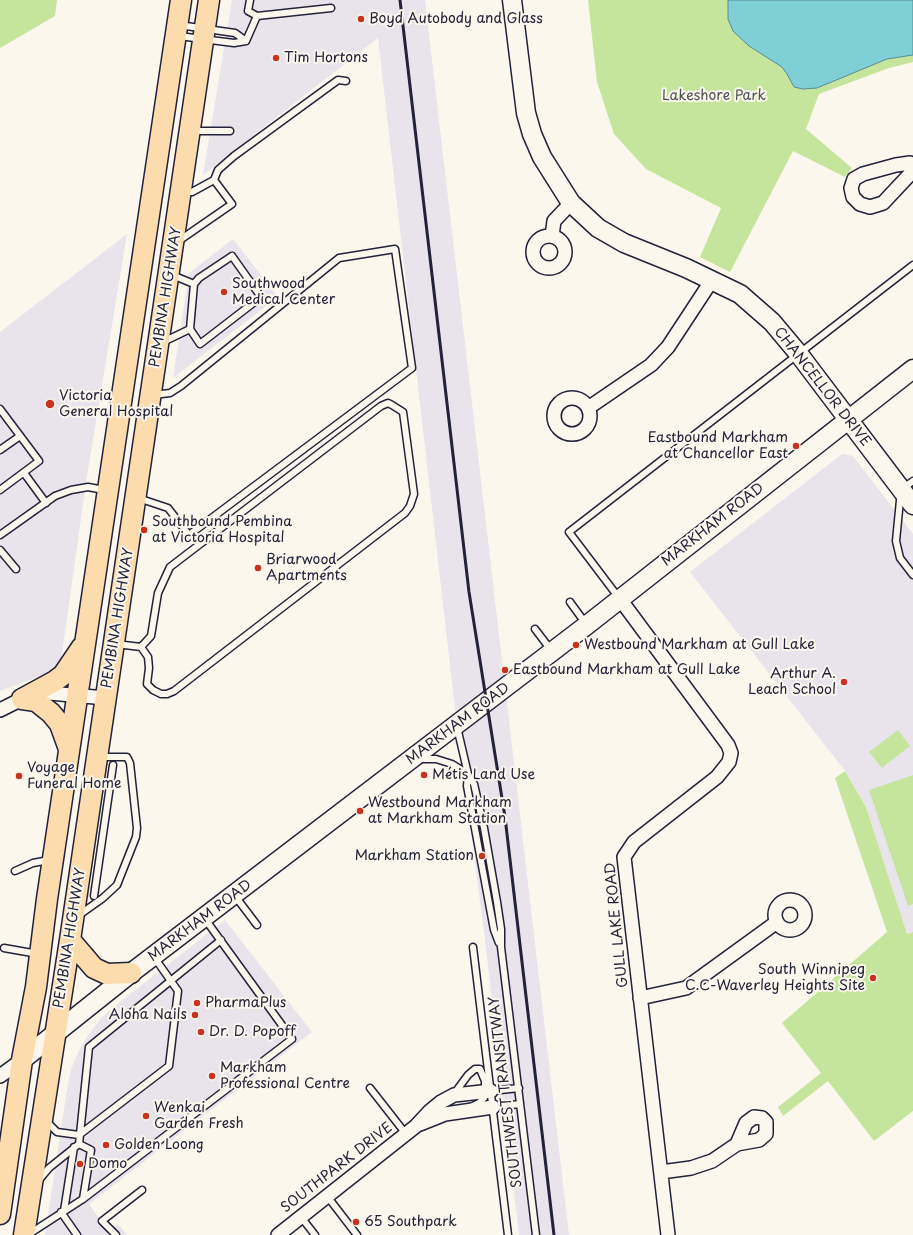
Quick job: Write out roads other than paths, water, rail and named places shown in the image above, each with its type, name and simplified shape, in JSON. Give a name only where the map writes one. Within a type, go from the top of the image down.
[{"type":"main road","name":"PEMBINA HIGHWAY","points":[[0,1214],[22,1060],[36,987],[39,954],[69,748],[181,0]]},
{"type":"main road","name":"PEMBINA HIGHWAY","points":[[24,1235],[73,920],[105,761],[106,698],[158,344],[170,275],[209,0]]},
{"type":"main road","points":[[108,490],[136,498]]},
{"type":"main road","points":[[22,699],[63,675],[86,640]]},
{"type":"main road","points":[[22,699],[36,701],[51,713],[60,724],[69,748]]},
{"type":"main road","points":[[70,940],[94,968],[107,974],[131,973]]},
{"type":"main road","points":[[0,1122],[5,1127],[11,1140]]},
{"type":"street","name":"CHANCELLOR DRIVE","points":[[512,0],[522,90],[530,127],[542,156],[570,203],[598,228],[624,243],[712,280],[745,299],[772,322],[798,353],[848,419],[907,486],[913,505]]},
{"type":"street","points":[[913,165],[910,163],[896,165],[864,174],[854,179],[851,188],[854,197],[860,204],[870,207],[883,203],[913,171]]},
{"type":"street","points":[[552,236],[554,221],[570,203]]},
{"type":"street","points":[[588,408],[651,365],[668,347],[712,280]]},
{"type":"street","name":"MARKHAM ROAD","points":[[0,1076],[131,973],[587,625],[913,369]]},
{"type":"street","name":"GULL LAKE ROAD","points":[[620,599],[728,745],[730,753],[729,762],[717,777],[634,842],[624,857],[668,1235]]},
{"type":"street","points":[[0,710],[22,699],[49,693],[106,698]]},
{"type":"street","points":[[640,998],[686,988],[777,922]]},
{"type":"street","name":"SOUTHPARK DRIVE","points":[[278,1235],[416,1126],[430,1110],[454,1095],[488,1091]]},
{"type":"street","name":"SOUTHPARK DRIVE","points":[[416,1126],[446,1114],[492,1107]]},
{"type":"street","points":[[661,1172],[691,1168],[712,1161],[737,1144]]},
{"type":"lane","points":[[250,0],[248,11],[257,16],[331,8]]},
{"type":"lane","points":[[246,41],[257,16]]},
{"type":"lane","points":[[177,30],[204,34],[234,43],[246,41]]},
{"type":"lane","points":[[177,30],[204,34],[235,33],[246,41]]},
{"type":"lane","points":[[174,244],[232,204],[214,180],[214,176],[218,170],[338,80],[346,81]]},
{"type":"lane","points":[[191,130],[230,131]]},
{"type":"lane","points":[[182,192],[192,192],[214,180]]},
{"type":"lane","points":[[136,498],[168,508],[189,535],[412,368],[395,249],[339,258],[181,386],[170,393],[151,396]]},
{"type":"lane","points":[[232,256],[261,297],[200,344],[190,329],[194,284],[199,278],[232,256]]},
{"type":"lane","points":[[620,599],[569,532],[913,264]]},
{"type":"lane","points":[[170,275],[194,284]]},
{"type":"lane","points":[[158,344],[190,329]]},
{"type":"lane","points":[[114,644],[141,647],[148,657],[149,668],[147,684],[153,690],[161,694],[167,694],[174,691],[405,513],[410,506],[414,494],[403,412],[388,403],[381,406],[170,567],[158,593],[151,636],[141,647]]},
{"type":"lane","points":[[0,409],[39,461],[0,490]]},
{"type":"lane","points":[[0,450],[20,436]]},
{"type":"lane","points":[[24,473],[46,502]]},
{"type":"lane","points":[[0,535],[55,496],[88,486],[108,490]]},
{"type":"lane","points":[[907,486],[897,550],[900,558],[913,575]]},
{"type":"lane","points":[[0,550],[16,568]]},
{"type":"lane","points":[[570,602],[587,625]]},
{"type":"lane","points":[[535,629],[552,651]]},
{"type":"lane","name":"SOUTHWEST TRANSITWAY","points":[[457,725],[468,774],[474,784],[484,828],[497,902],[501,929],[500,947],[519,1088],[536,1235]]},
{"type":"lane","points":[[73,920],[118,885],[125,869],[137,828],[132,769],[127,757],[105,761],[94,896]]},
{"type":"lane","points":[[410,760],[436,759],[452,764],[468,774]]},
{"type":"lane","points":[[15,871],[33,863],[53,859]]},
{"type":"lane","points":[[234,894],[257,925]]},
{"type":"lane","points":[[28,1235],[83,1199],[292,1039],[204,918]]},
{"type":"lane","points":[[77,1235],[63,1212],[79,1135],[89,1047],[221,940]]},
{"type":"lane","points":[[465,1110],[480,1103],[488,1091],[473,947]]},
{"type":"lane","points":[[4,948],[39,954]]},
{"type":"lane","points":[[42,1117],[57,1132],[79,1135],[169,1066],[178,991],[153,957]]},
{"type":"lane","points":[[454,1095],[468,1075],[475,1069],[480,1069],[492,1107],[508,1235]]},
{"type":"lane","points":[[370,1088],[406,1134]]},
{"type":"lane","name":"SOUTHPARK DRIVE","points":[[488,1091],[519,1088]]},
{"type":"lane","name":"SOUTHPARK DRIVE","points":[[492,1107],[520,1104]]},
{"type":"lane","points":[[77,1145],[91,1150],[83,1199]]},
{"type":"lane","points":[[32,1188],[49,1168],[77,1145]]},
{"type":"lane","points":[[116,1235],[102,1220],[142,1190]]},
{"type":"lane","points":[[327,1196],[357,1235]]},
{"type":"lane","points":[[301,1217],[315,1235]]},
{"type":"water","points":[[728,0],[913,0],[913,55],[887,59],[817,88],[803,89],[794,87],[782,67],[749,46],[733,31],[728,19]]},
{"type":"railway","points":[[400,0],[469,592],[505,817],[554,1235]]},
{"type":"place","name":"Boyd Autobody and Glass","points":[[361,19]]},
{"type":"place","name":"Tim Hortons","points":[[276,58]]},
{"type":"place","name":"Southwood Medical Center","points":[[224,292]]},
{"type":"place","name":"Victoria General Hospital","points":[[50,404]]},
{"type":"place","name":"Eastbound Markham at Chancellor East","points":[[796,446]]},
{"type":"place","name":"Southbound Pembina at Victoria Hospital","points":[[144,530]]},
{"type":"place","name":"Briarwood Apartments","points":[[258,568]]},
{"type":"place","name":"Westbound Markham at Gull Lake","points":[[576,645]]},
{"type":"place","name":"Eastbound Markham at Gull Lake","points":[[505,670]]},
{"type":"place","name":"Arthur A. Leach School","points":[[844,682]]},
{"type":"place","name":"Métis Land Use","points":[[424,775]]},
{"type":"place","name":"Voyage Funeral Home","points":[[19,776]]},
{"type":"place","name":"Westbound Markham at Markham Station","points":[[360,811]]},
{"type":"place","name":"Markham Station","points":[[482,856]]},
{"type":"place","name":"South Winnipeg C.C-Waverley Heights Site","points":[[873,978]]},
{"type":"place","name":"PharmaPlus","points":[[197,1003]]},
{"type":"place","name":"Aloha Nails","points":[[195,1015]]},
{"type":"place","name":"Dr. D. Popoff","points":[[201,1032]]},
{"type":"place","name":"Markham Professional Centre","points":[[212,1076]]},
{"type":"place","name":"Wenkai Garden Fresh","points":[[146,1116]]},
{"type":"place","name":"Golden Loong","points":[[106,1145]]},
{"type":"place","name":"Domo","points":[[80,1164]]},
{"type":"place","name":"65 Southpark","points":[[356,1222]]},
{"type":"park label","name":"Lakeshore Park","points":[[714,96]]}]
